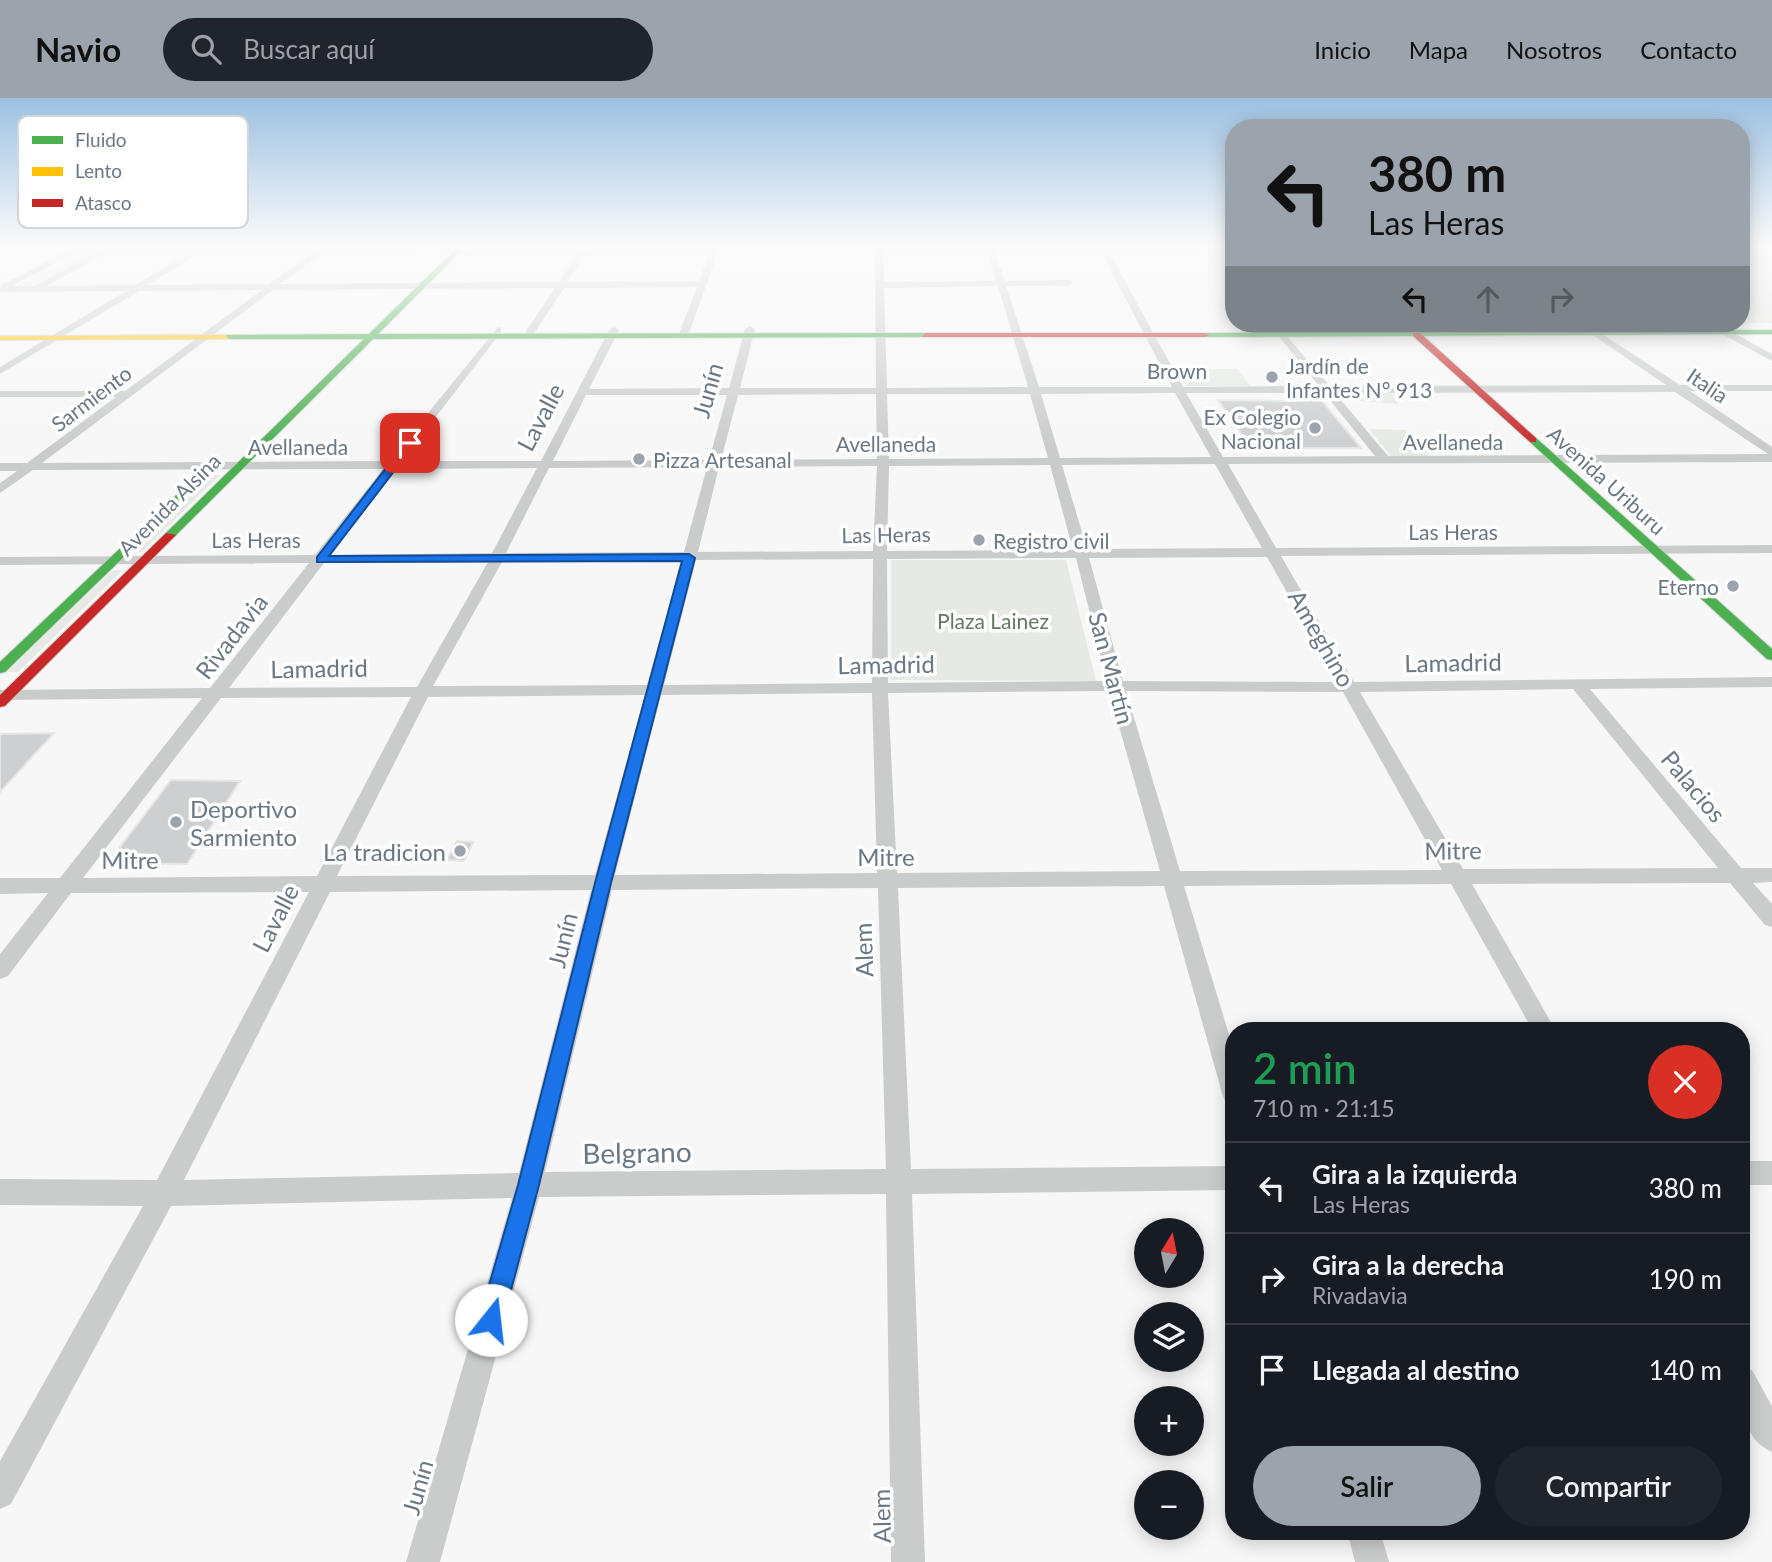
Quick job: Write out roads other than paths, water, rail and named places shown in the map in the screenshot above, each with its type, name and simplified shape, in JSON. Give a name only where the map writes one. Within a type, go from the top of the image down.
[{"type":"main road","points":[[363,334],[381,312]]},
{"type":"main road","points":[[305,379],[390,312]]},
{"type":"main road","points":[[1750,327],[1772,326]]},
{"type":"main road","points":[[0,338],[208,334],[1225,331]]},
{"type":"main road","points":[[1750,331],[1772,332]]},
{"type":"main road","points":[[0,332],[60,335]]},
{"type":"main road","name":"Avenida Uriburu","points":[[1419,333],[1553,460],[1772,656]]},
{"type":"main road","name":"Avenida Uriburu","points":[[1422,333],[1436,339],[1720,586]]},
{"type":"main road","name":"Avenida Alsina","points":[[3,698],[309,396],[363,334]]},
{"type":"main road","points":[[287,396],[309,396]]},
{"type":"main road","name":"Avenida Alsina","points":[[0,669],[232,448]]},
{"type":"street","points":[[0,371],[97,312]]},
{"type":"street","name":"Sarmiento","points":[[0,489],[238,312]]},
{"type":"street","points":[[529,333],[543,312]]},
{"type":"street","points":[[683,332],[690,312]]},
{"type":"street","name":"Alem","points":[[881,312],[883,463],[880,688],[899,1181],[908,1562]]},
{"type":"street","name":"San Martín","points":[[1010,312],[1082,552],[1116,686],[1225,1062]]},
{"type":"street","name":"Ameghino","points":[[1138,312],[1219,461],[1540,1022]]},
{"type":"street","name":"Junín","points":[[423,1562],[529,1185],[603,883],[749,332]]},
{"type":"street","name":"Rivadavia","points":[[0,970],[496,333]]},
{"type":"street","name":"Lavalle","points":[[0,1493],[164,1193],[422,692],[497,558],[613,333]]},
{"type":"street","points":[[1281,333],[1385,461]]},
{"type":"street","name":"Italia","points":[[1596,333],[1772,453]]},
{"type":"street","points":[[1726,333],[1772,358]]},
{"type":"street","name":"Brown","points":[[582,392],[1772,388]]},
{"type":"street","points":[[0,394],[129,394]]},
{"type":"street","name":"Avellaneda","points":[[0,467],[1772,458]]},
{"type":"street","name":"Las Heras","points":[[0,561],[1772,549]]},
{"type":"street","name":"Lamadrid","points":[[3,698],[422,692],[1772,682]]},
{"type":"street","name":"Palacios","points":[[1578,684],[1772,919]]},
{"type":"street","name":"Mitre","points":[[0,886],[1172,881],[1458,876],[1772,875]]},
{"type":"street","points":[[1750,1173],[1772,1173]]},
{"type":"street","name":"Belgrano","points":[[0,1192],[164,1193],[529,1185],[1225,1178]]},
{"type":"street","points":[[1750,1397],[1772,1436]]},
{"type":"street","points":[[1366,1540],[1372,1562]]},
{"type":"place","name":"Jardín de Infantes N° 913","points":[[1272,377]]},
{"type":"place","name":"Ex Colegio Nacional","points":[[1315,428]]},
{"type":"place","name":"Pizza Artesanal","points":[[639,459]]},
{"type":"place","name":"Registro civil","points":[[979,540]]},
{"type":"place","name":"Eterno","points":[[1733,586]]},
{"type":"place","name":"Deportivo Sarmiento","points":[[176,822]]},
{"type":"place","name":"La tradicion","points":[[460,851]]},
{"type":"park label","name":"Plaza Lainez","points":[[993,620]]}]
